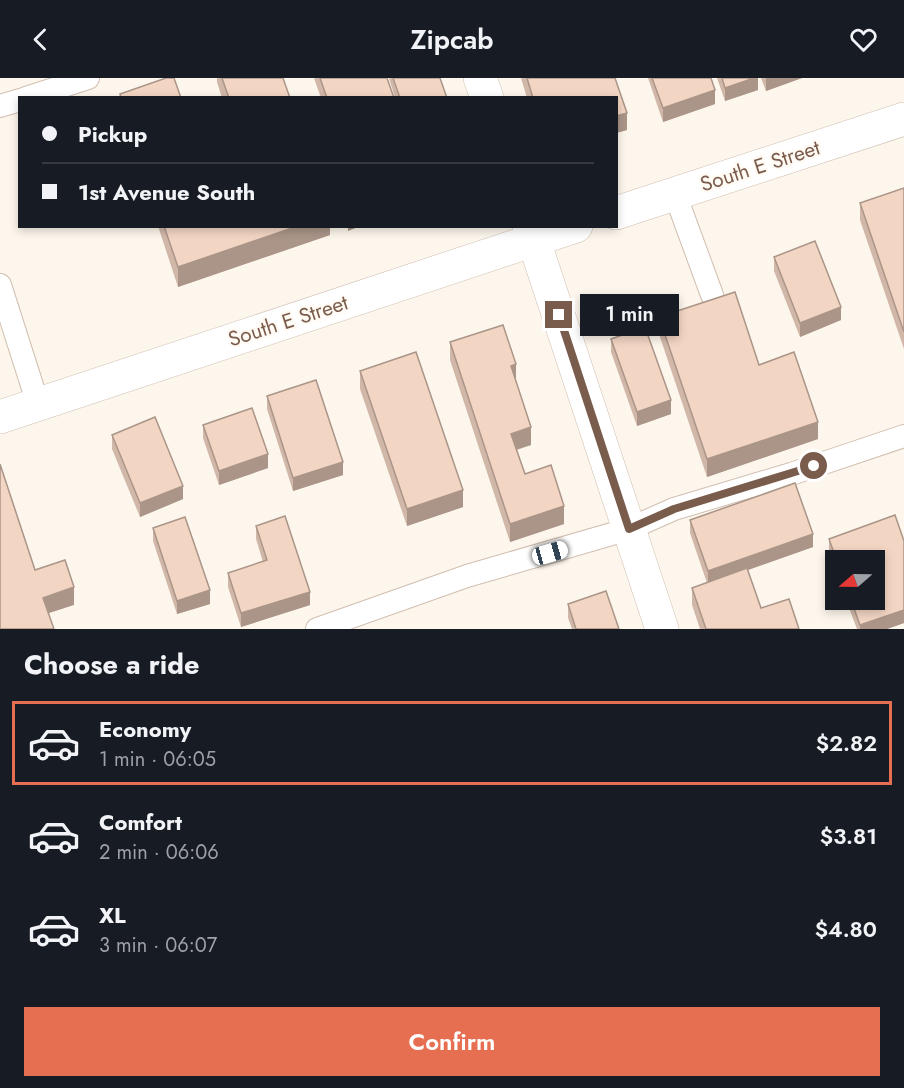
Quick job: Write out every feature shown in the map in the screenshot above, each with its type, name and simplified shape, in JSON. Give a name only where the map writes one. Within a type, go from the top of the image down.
[{"type":"street","points":[[480,78],[486,96]]},
{"type":"street","name":"South E Street","points":[[618,212],[904,118]]},
{"type":"street","name":"South E Street","points":[[0,417],[532,233],[563,228]]},
{"type":"street","points":[[532,233],[662,629]]},
{"type":"lane","points":[[32,96],[88,78]]},
{"type":"lane","points":[[0,106],[18,101]]},
{"type":"lane","points":[[675,194],[712,295]]},
{"type":"lane","points":[[0,285],[38,404]]},
{"type":"lane","points":[[317,629],[467,576],[629,529],[674,509],[904,436]]},
{"type":"building","points":[[166,78],[174,78],[180,96],[120,96],[120,94]]},
{"type":"building","points":[[222,78],[283,78],[289,96],[228,96]]},
{"type":"building","points":[[320,78],[387,78],[393,96],[326,96]]},
{"type":"building","points":[[393,78],[440,78],[446,96],[399,96]]},
{"type":"building","points":[[527,78],[615,78],[627,113],[618,115],[618,96],[532,96]]},
{"type":"building","points":[[652,78],[711,78],[715,90],[663,108]]},
{"type":"building","points":[[722,78],[754,78],[725,88]]},
{"type":"building","points":[[904,188],[904,332],[860,203]]},
{"type":"building","points":[[165,228],[292,228],[178,267]]},
{"type":"building","points":[[815,241],[841,307],[800,323],[774,257]]},
{"type":"building","points":[[735,292],[759,365],[794,352],[818,422],[707,459],[659,317]]},
{"type":"building","points":[[503,325],[516,364],[511,366],[531,427],[511,434],[525,474],[551,465],[564,506],[510,524],[450,342]]},
{"type":"building","points":[[645,327],[671,400],[637,412],[611,339]]},
{"type":"building","points":[[416,352],[463,490],[407,509],[360,371]]},
{"type":"building","points":[[316,380],[343,462],[293,478],[267,396]]},
{"type":"building","points":[[252,408],[268,454],[219,471],[203,425]]},
{"type":"building","points":[[155,417],[183,486],[140,503],[112,435]]},
{"type":"building","points":[[0,464],[35,570],[65,560],[74,587],[43,598],[54,629],[0,629]]},
{"type":"building","points":[[795,483],[813,534],[708,571],[690,520]]},
{"type":"building","points":[[895,515],[904,541],[904,610],[860,625],[855,610],[885,610],[885,550],[833,550],[829,539]]},
{"type":"building","points":[[285,516],[310,592],[241,613],[228,573],[267,560],[256,526]]},
{"type":"building","points":[[185,517],[210,590],[177,601],[153,528]]},
{"type":"building","points":[[747,568],[761,608],[789,599],[799,629],[706,629],[692,588]]},
{"type":"building","points":[[606,591],[619,629],[576,629],[568,604]]},
{"type":"route","points":[[559,315],[629,529],[674,509],[814,466]]}]
